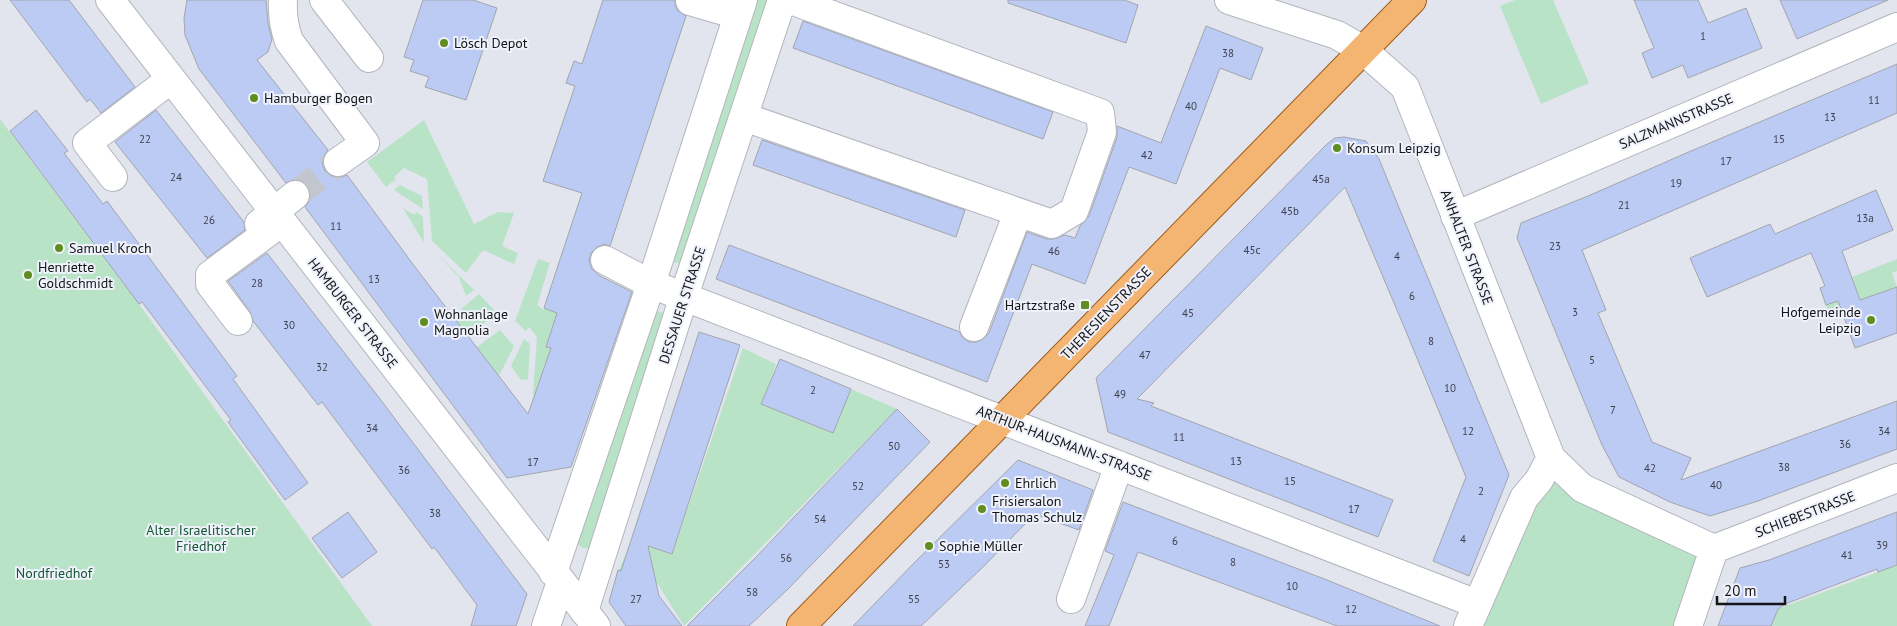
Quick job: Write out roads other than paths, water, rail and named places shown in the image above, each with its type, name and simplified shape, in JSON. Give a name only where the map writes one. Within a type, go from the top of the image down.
[{"type":"main road","name":"THERESIENSTRASSE","points":[[801,626],[1412,0]]},
{"type":"street","points":[[283,0],[282,15],[289,41],[370,139],[338,162]]},
{"type":"street","points":[[324,0],[369,58]]},
{"type":"street","name":"DESSAUER STRASSE","points":[[590,618],[684,296],[782,0]]},
{"type":"street","points":[[744,116],[1052,224],[1074,211],[1102,132],[1100,113],[791,0]]},
{"type":"street","points":[[1229,0],[1336,36],[1363,50]]},
{"type":"street","points":[[546,626],[557,577],[741,7],[690,1]]},
{"type":"street","name":"HAMBURGER STRASSE","points":[[118,3],[171,79],[590,618]]},
{"type":"street","name":"SALZMANNSTRASSE","points":[[1455,216],[1897,27]]},
{"type":"street","name":"ANHALTER STRASSE","points":[[1363,50],[1405,87],[1551,458]]},
{"type":"street","points":[[113,177],[87,143],[171,79]]},
{"type":"street","points":[[238,321],[210,284],[210,275],[278,217],[296,196]]},
{"type":"street","points":[[974,327],[1018,213]]},
{"type":"street","points":[[213,261],[278,217]]},
{"type":"street","name":"ARTHUR-HAUSMANN-STRASSE","points":[[606,260],[651,284],[1119,465],[1473,615]]},
{"type":"street","points":[[1473,615],[1524,498],[1538,480],[1551,458],[1582,488],[1714,549],[1688,626]]},
{"type":"street","points":[[1071,598],[1119,465]]},
{"type":"street","name":"SCHIEBESTRASSE","points":[[1714,549],[1897,478]]},
{"type":"tunnel","points":[[295,195],[338,162]]},
{"type":"place","name":"Lösch Depot","points":[[444,43]]},
{"type":"place","name":"Hamburger Bogen","points":[[254,98]]},
{"type":"place","name":"Konsum Leipzig","points":[[1337,148]]},
{"type":"place","name":"Samuel Kroch","points":[[59,248]]},
{"type":"place","name":"Henriette Goldschmidt","points":[[28,275]]},
{"type":"place","name":"Hartzstraße","points":[[1085,305]]},
{"type":"place","name":"Hofgemeinde Leipzig","points":[[1871,320]]},
{"type":"place","name":"Wohnanlage Magnolia","points":[[424,322]]},
{"type":"place","name":"Ehrlich","points":[[1005,483]]},
{"type":"place","name":"Frisiersalon Thomas Schulz","points":[[982,509]]},
{"type":"place","name":"Sophie Müller","points":[[929,546]]},
{"type":"park label","name":"Alter Israelitischer Friedhof","points":[[201,538]]},
{"type":"park label","name":"Nordfriedhof","points":[[54,573]]}]
